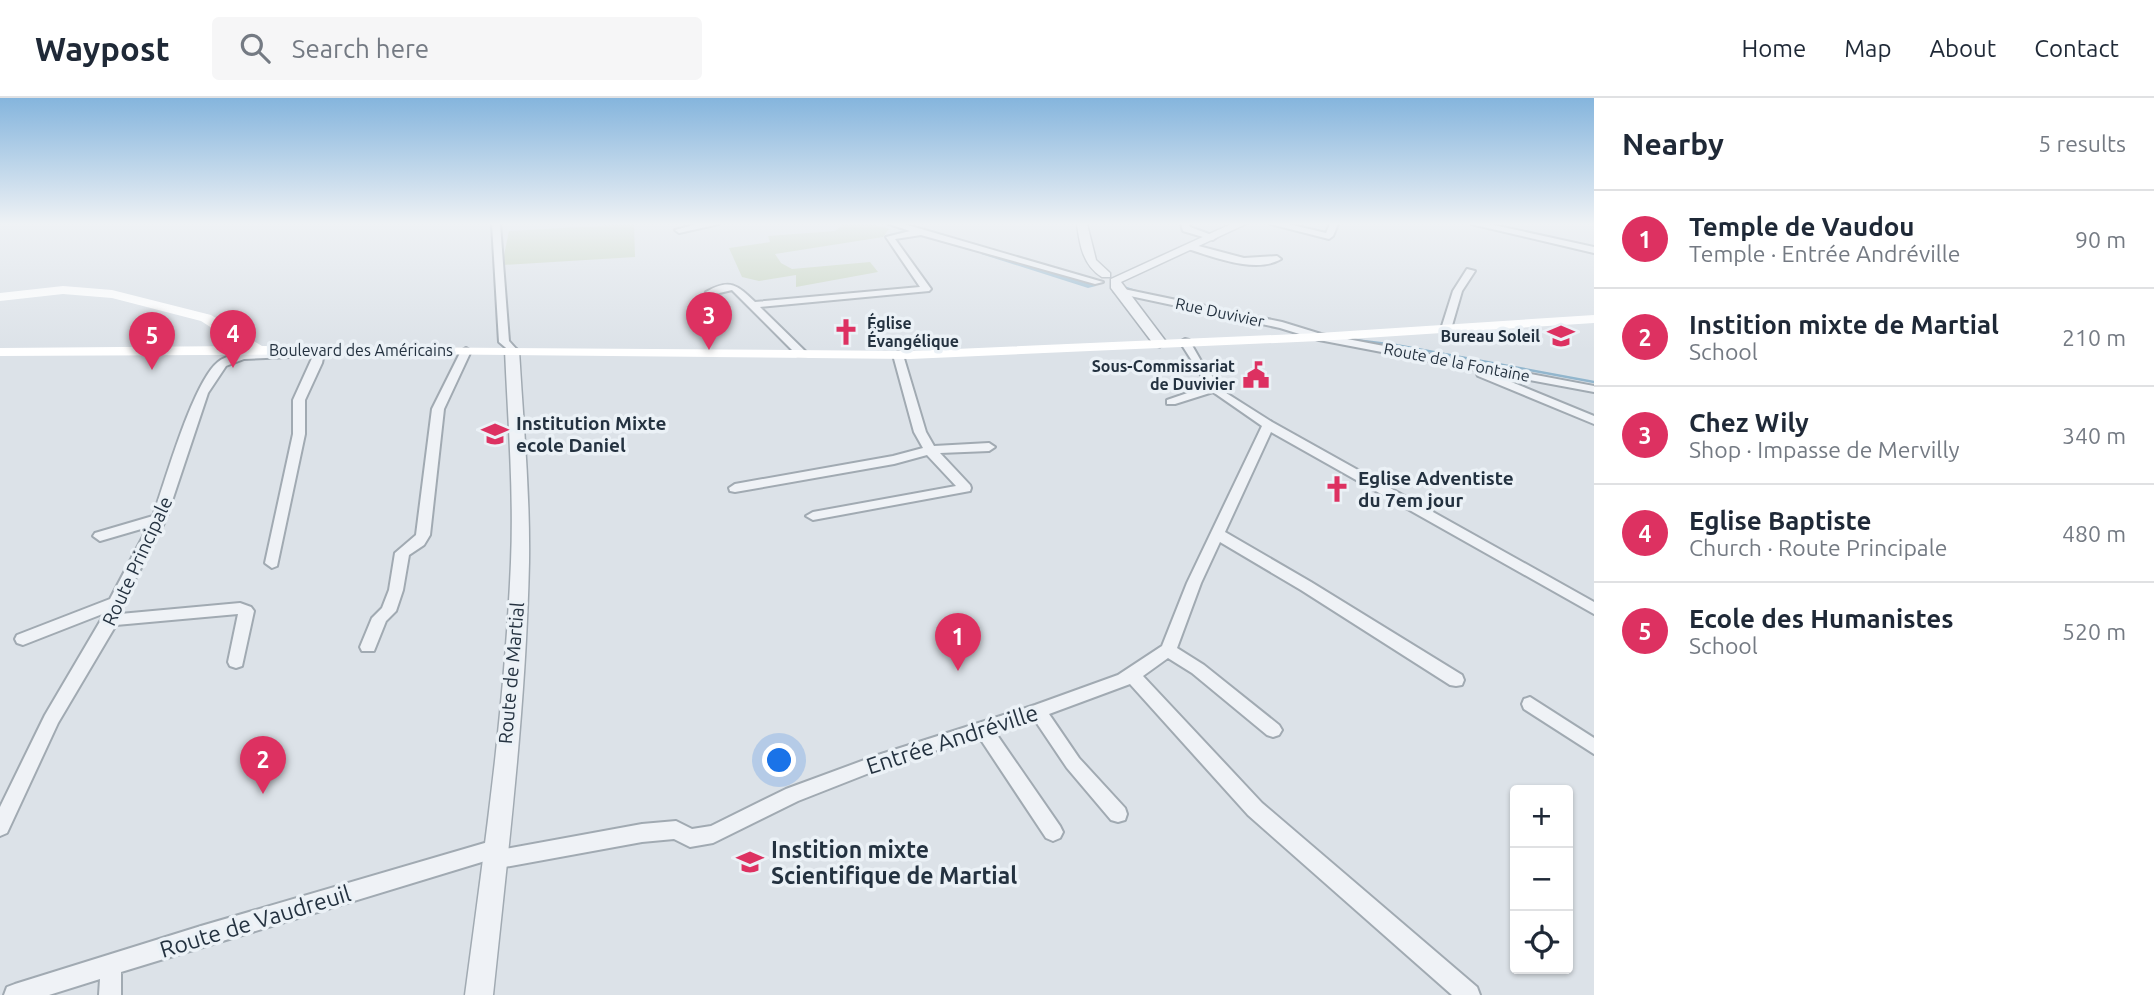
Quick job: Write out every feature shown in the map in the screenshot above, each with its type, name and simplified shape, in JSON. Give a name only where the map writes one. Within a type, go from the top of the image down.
[{"type":"main road","points":[[0,297],[63,290],[112,294],[206,318],[242,342],[261,350]]},
{"type":"main road","name":"Boulevard des Américains","points":[[0,352],[345,350],[898,355],[1320,337],[1594,319]]},
{"type":"street","points":[[499,266],[504,342],[512,351]]},
{"type":"street","points":[[753,305],[926,289],[910,266]]},
{"type":"street","name":"Rue Duvivier","points":[[1056,266],[1320,337]]},
{"type":"street","points":[[1096,266],[1160,343]]},
{"type":"street","points":[[1108,279],[1142,266]]},
{"type":"street","points":[[1446,329],[1461,280],[1470,271]]},
{"type":"street","points":[[711,292],[730,286],[802,354]]},
{"type":"street","name":"Route de la Fontaine","points":[[1320,337],[1594,389]]},
{"type":"street","points":[[1185,342],[1219,393],[1268,425],[1594,609]]},
{"type":"street","name":"Route Principale","points":[[0,827],[51,720],[111,621],[116,603],[159,520],[189,438],[193,415],[203,390],[222,364],[242,356],[319,354],[345,350]]},
{"type":"street","points":[[368,647],[396,590],[402,553],[419,542],[423,535],[438,409],[466,351]]},
{"type":"street","name":"Route de Martial","points":[[480,995],[503,789],[518,595],[519,480],[512,351]]},
{"type":"street","points":[[1407,353],[1482,374],[1594,420]]},
{"type":"street","points":[[272,563],[299,434],[299,400],[319,354]]},
{"type":"street","points":[[813,516],[965,488],[930,450],[920,432],[898,355]]},
{"type":"street","points":[[1171,402],[1215,387]]},
{"type":"street","points":[[1268,425],[1194,583],[1168,650],[1198,669],[1273,730]]},
{"type":"street","points":[[735,488],[894,460],[930,450],[989,446]]},
{"type":"street","points":[[100,536],[159,520]]},
{"type":"street","points":[[1217,534],[1456,680]]},
{"type":"street","points":[[23,639],[116,603]]},
{"type":"street","points":[[111,621],[240,608],[246,611],[236,662]]},
{"type":"street","name":"Entrée Andréville","points":[[494,855],[642,833],[676,830],[690,838],[713,834],[792,795],[884,760],[1038,711],[1124,680],[1168,650]]},
{"type":"street","points":[[1132,675],[1255,809],[1469,995]]},
{"type":"street","points":[[1530,704],[1594,747]]},
{"type":"street","points":[[1038,711],[1073,763],[1118,814]]},
{"type":"street","points":[[983,729],[1053,832]]},
{"type":"street","name":"Route de Vaudreuil","points":[[15,995],[111,964],[494,855]]},
{"type":"street","points":[[110,995],[111,964]]},
{"type":"green space","points":[[737,266],[786,266],[792,269],[873,266],[878,272],[796,287],[796,275],[759,281],[742,277]]},
{"type":"waterway","points":[[1028,266],[1091,286]]},
{"type":"waterway","points":[[1123,287],[1138,292]]},
{"type":"waterway","points":[[1218,309],[1305,329]]},
{"type":"waterway","points":[[1355,340],[1396,345],[1594,382]]},
{"type":"place","name":"Église Évangélique","points":[[846,332]]},
{"type":"place","name":"Bureau Soleil","points":[[1561,336]]},
{"type":"place","name":"Chez Wily","points":[[709,350]]},
{"type":"place","name":"Eglise Baptiste","points":[[233,368]]},
{"type":"place","name":"Ecole des Humanistes","points":[[152,370]]},
{"type":"place","name":"Sous-Commissariat de Duvivier","points":[[1256,375]]},
{"type":"place","name":"Institution Mixte ecole Daniel","points":[[495,434]]},
{"type":"place","name":"Eglise Adventiste du 7em jour","points":[[1337,489]]},
{"type":"place","name":"Temple de Vaudou","points":[[958,671]]},
{"type":"place","name":"Instition mixte de Martial","points":[[263,794]]},
{"type":"place","name":"Instition mixte Scientifique de Martial","points":[[750,862]]}]
